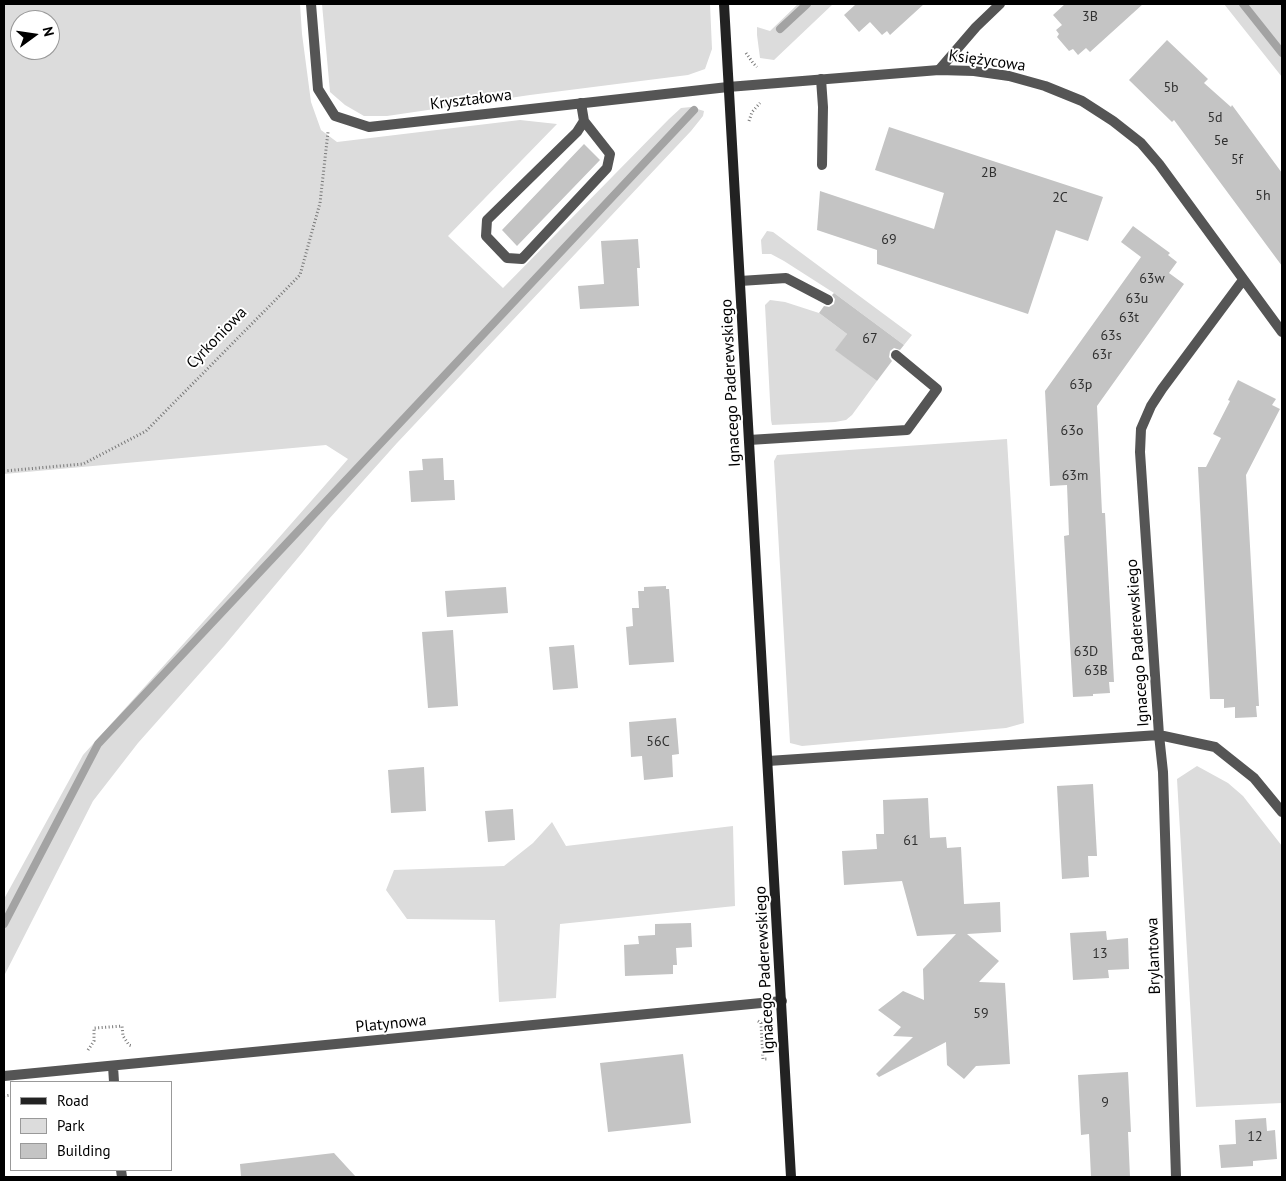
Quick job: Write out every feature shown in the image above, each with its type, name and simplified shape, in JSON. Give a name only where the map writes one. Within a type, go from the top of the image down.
[{"type":"street","points":[[311,4],[318,88],[335,116]]},
{"type":"street","name":"Ignacego Paderewskiego","points":[[724,4],[791,1177]]},
{"type":"street","points":[[939,70],[976,26],[1000,4]]},
{"type":"street","name":"Księżycowa","points":[[728,87],[939,70],[974,71],[1009,76],[1036,83],[1082,102],[1113,121],[1141,142],[1282,332]]},
{"type":"street","points":[[821,79],[823,108],[822,165]]},
{"type":"street","name":"Kryształowa","points":[[335,116],[369,127],[728,87]]},
{"type":"street","points":[[581,103],[584,121],[610,154],[607,168],[522,258],[507,258],[486,236],[487,220],[577,132],[584,121]]},
{"type":"street","points":[[740,281],[786,278],[828,300]]},
{"type":"street","name":"Ignacego Paderewskiego","points":[[768,761],[1159,735],[1140,452],[1141,429],[1151,406],[1162,388],[1243,280]]},
{"type":"street","points":[[749,440],[907,430],[937,389],[896,355]]},
{"type":"street","points":[[1159,735],[1215,747],[1254,778],[1282,812]]},
{"type":"street","name":"Brylantowa","points":[[1159,735],[1163,772],[1176,1177]]},
{"type":"street","name":"Platynowa","points":[[4,1076],[782,1001]]},
{"type":"street","points":[[113,1066],[114,1081]]},
{"type":"path","name":"Cyrkoniowa","points":[[4,471],[83,464],[146,431],[300,275],[320,203],[328,132],[335,116]]},
{"type":"green space","points":[[4,4],[300,4],[311,102],[321,130],[337,142],[520,120],[557,124],[448,236],[503,288],[681,108],[691,107],[704,111],[703,116],[691,131],[397,443],[329,519],[224,646],[138,743],[93,801],[4,976],[4,899],[83,755],[348,459],[326,445],[4,474]]},
{"type":"green space","points":[[322,4],[710,4],[712,49],[705,69],[688,75],[530,95],[387,116],[364,116],[345,105],[330,92]]},
{"type":"green space","points":[[798,4],[833,4],[774,60],[760,58],[757,27],[770,31]]},
{"type":"green space","points":[[1224,4],[1282,4],[1282,77]]},
{"type":"green space","points":[[767,231],[773,232],[912,335],[904,345],[834,293],[784,261],[771,254],[762,254],[761,240]]},
{"type":"green space","points":[[770,300],[785,302],[819,313],[847,334],[836,350],[877,381],[852,415],[846,420],[772,425],[765,305]]},
{"type":"green space","points":[[1007,439],[1024,723],[1006,728],[802,746],[790,743],[774,461],[777,455]]},
{"type":"green space","points":[[1197,766],[1228,783],[1243,796],[1282,846],[1282,1103],[1196,1107],[1177,779]]},
{"type":"green space","points":[[552,822],[566,846],[733,826],[735,906],[560,924],[556,998],[499,1002],[495,920],[407,919],[386,890],[394,870],[504,866],[533,843]]},
{"type":"building","points":[[854,4],[924,4],[890,35],[887,31],[882,35],[870,22],[859,32],[844,15]]},
{"type":"building","points":[[1065,4],[1143,4],[1090,52],[1086,48],[1078,55],[1073,49],[1069,51],[1057,37],[1059,34],[1056,30],[1062,25],[1053,15]]},
{"type":"building","points":[[1167,40],[1208,79],[1204,83],[1231,107],[1232,105],[1282,173],[1282,266],[1174,120],[1172,122],[1129,80]]},
{"type":"building","points":[[889,127],[1103,197],[1088,241],[1056,230],[1028,314],[877,264],[877,250],[817,230],[820,191],[934,229],[944,193],[875,170]]},
{"type":"building","points":[[584,144],[600,160],[517,246],[502,230]]},
{"type":"building","points":[[1133,226],[1170,253],[1168,255],[1177,262],[1169,273],[1184,284],[1097,406],[1102,513],[1105,513],[1114,682],[1109,682],[1110,693],[1073,697],[1064,536],[1069,535],[1067,485],[1050,486],[1045,391],[1141,257],[1121,242]]},
{"type":"building","points":[[638,239],[640,268],[637,268],[639,306],[580,309],[578,286],[604,284],[601,241]]},
{"type":"building","points":[[834,293],[904,345],[900,350],[894,348],[890,351],[889,357],[892,361],[877,381],[835,350],[847,334],[819,313],[824,306],[829,307],[834,304],[835,299],[832,295]]},
{"type":"building","points":[[1238,380],[1276,399],[1272,405],[1280,409],[1246,475],[1259,706],[1256,706],[1257,717],[1235,718],[1235,707],[1224,708],[1224,699],[1210,699],[1198,467],[1206,467],[1221,438],[1213,434],[1230,401],[1228,400]]},
{"type":"building","points":[[443,458],[444,480],[454,480],[455,500],[411,502],[409,471],[423,470],[422,459]]},
{"type":"building","points":[[666,586],[666,589],[669,589],[674,662],[629,665],[626,627],[633,626],[632,608],[639,608],[638,591],[644,591],[644,587]]},
{"type":"building","points":[[506,587],[508,613],[447,617],[445,591]]},
{"type":"building","points":[[453,630],[458,706],[428,708],[422,632]]},
{"type":"building","points":[[574,645],[578,688],[553,690],[549,647]]},
{"type":"building","points":[[676,718],[679,754],[672,755],[673,777],[644,780],[642,756],[631,757],[629,722]]},
{"type":"building","points":[[424,767],[426,811],[391,813],[388,770]]},
{"type":"building","points":[[1093,784],[1097,856],[1088,856],[1089,877],[1062,879],[1057,786]]},
{"type":"building","points":[[928,798],[930,838],[946,837],[947,848],[961,847],[964,904],[1000,902],[1001,932],[967,934],[999,961],[979,982],[1005,983],[1010,1064],[976,1066],[964,1079],[947,1065],[946,1042],[879,1077],[876,1074],[913,1037],[893,1036],[901,1027],[878,1010],[903,991],[924,1000],[923,969],[956,934],[917,936],[902,881],[844,885],[842,851],[877,849],[876,834],[884,834],[883,800]]},
{"type":"building","points":[[513,809],[515,840],[488,842],[485,811]]},
{"type":"building","points":[[691,923],[692,947],[676,948],[677,965],[673,965],[673,974],[625,976],[624,945],[639,944],[638,936],[655,935],[655,924]]},
{"type":"building","points":[[1106,931],[1107,940],[1128,938],[1129,969],[1108,970],[1109,978],[1073,980],[1070,933]]},
{"type":"building","points":[[683,1054],[691,1123],[608,1132],[600,1063]]},
{"type":"building","points":[[1128,1072],[1131,1132],[1128,1132],[1130,1177],[1091,1177],[1089,1134],[1081,1135],[1078,1075]]},
{"type":"building","points":[[1266,1118],[1267,1131],[1275,1130],[1277,1159],[1253,1161],[1253,1166],[1221,1168],[1219,1145],[1236,1144],[1235,1120]]},
{"type":"building","points":[[334,1153],[356,1177],[241,1177],[240,1164]]},
{"type":"waterway","points":[[780,29],[807,4]]},
{"type":"waterway","points":[[1243,4],[1282,53]]},
{"type":"waterway","points":[[4,924],[98,744],[694,110]]}]
